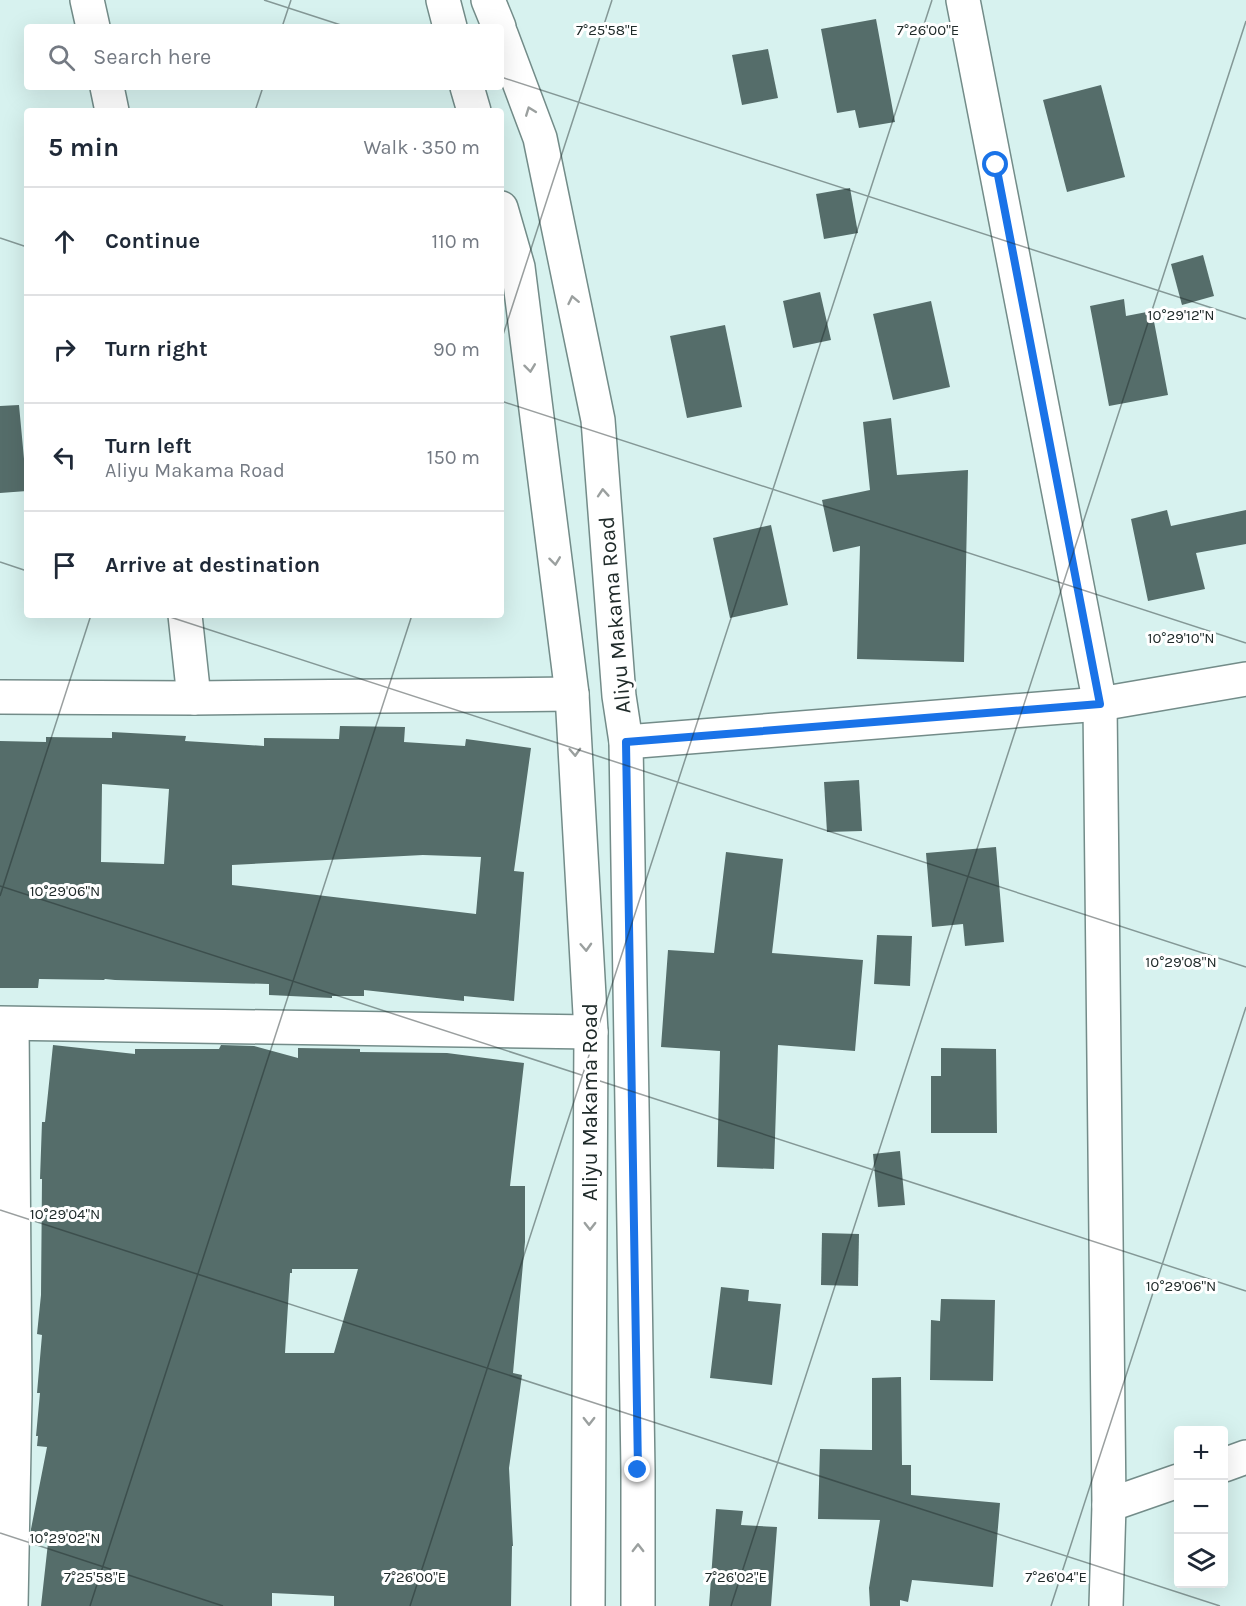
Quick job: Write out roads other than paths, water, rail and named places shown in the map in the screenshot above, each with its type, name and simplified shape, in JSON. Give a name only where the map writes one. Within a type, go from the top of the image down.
[{"type":"street","points":[[87,0],[92,24]]},
{"type":"street","points":[[443,0],[449,24]]},
{"type":"street","points":[[488,0],[498,24]]},
{"type":"street","points":[[963,0],[1100,704],[1109,1505],[1106,1606]]},
{"type":"street","name":"Aliyu Makama Road","points":[[504,42],[540,138],[598,420],[619,696],[626,742],[638,1470],[638,1606]]},
{"type":"street","points":[[108,90],[111,108]]},
{"type":"street","points":[[468,90],[473,108]]},
{"type":"street","name":"Aliyu Makama Road","points":[[504,218],[518,267],[572,694],[591,1032],[588,1606]]},
{"type":"street","points":[[185,618],[194,698]]},
{"type":"street","points":[[626,742],[1100,704],[1246,678]]},
{"type":"street","points":[[0,697],[194,698],[572,694]]},
{"type":"street","points":[[11,1606],[6,1024],[591,1032]]},
{"type":"street","points":[[1228,1463],[1246,1456]]},
{"type":"street","points":[[589,1467],[638,1470]]},
{"type":"street","points":[[1109,1505],[1174,1482]]}]
